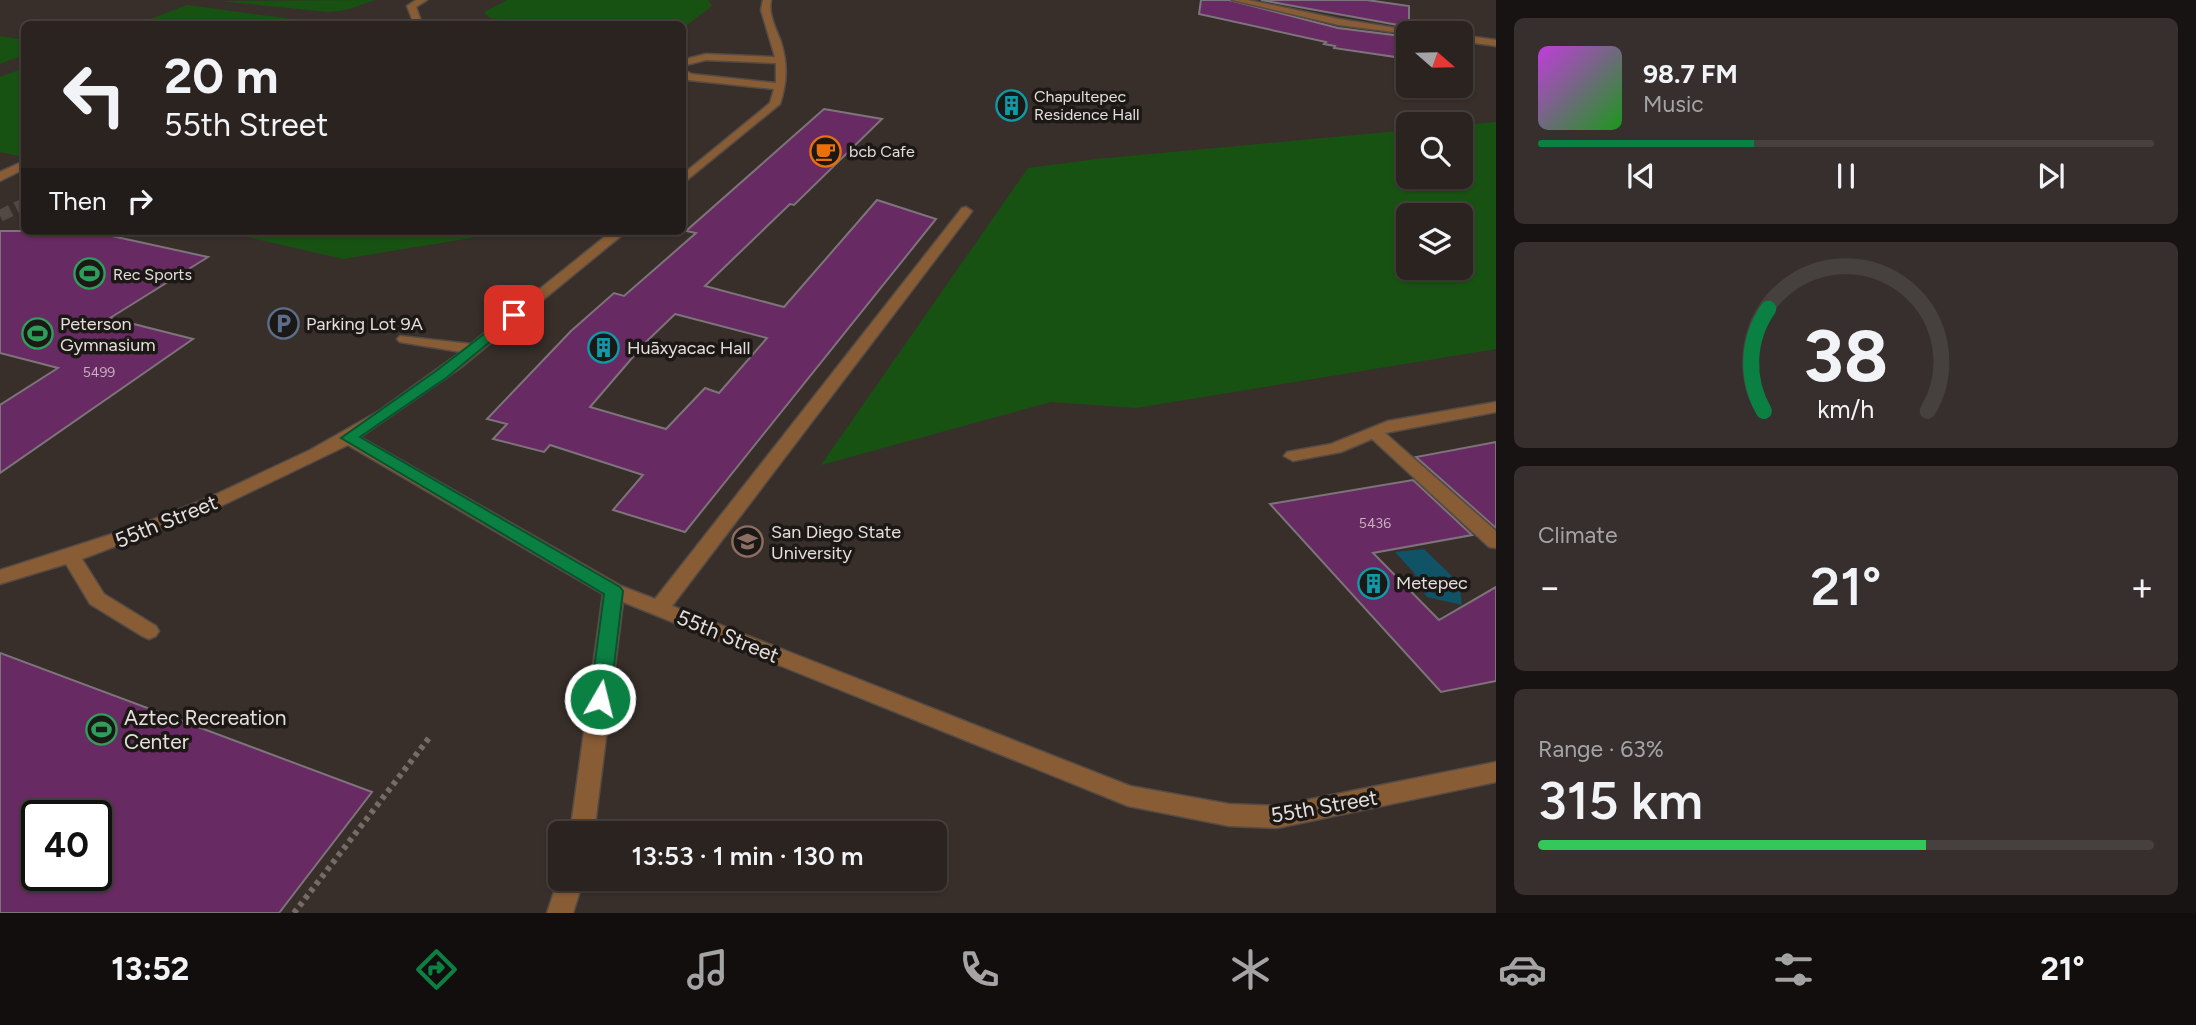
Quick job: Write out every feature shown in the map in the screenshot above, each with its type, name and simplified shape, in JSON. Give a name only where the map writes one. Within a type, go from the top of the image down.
[{"type":"street","points":[[417,21],[411,6],[423,0]]},
{"type":"street","points":[[686,178],[774,105],[782,87],[782,61],[765,9],[767,0]]},
{"type":"street","points":[[1236,0],[1339,22],[1396,29]]},
{"type":"street","points":[[1474,40],[1496,43]]},
{"type":"street","points":[[686,62],[706,57],[782,61]]},
{"type":"street","points":[[686,75],[782,87]]},
{"type":"street","points":[[0,177],[21,166]]},
{"type":"street","points":[[659,609],[967,211]]},
{"type":"street","points":[[349,438],[441,374],[615,235]]},
{"type":"street","points":[[405,339],[472,349]]},
{"type":"street","points":[[1293,456],[1335,448],[1388,426],[1496,407]]},
{"type":"street","points":[[1374,432],[1496,542]]},
{"type":"street","name":"55th Street","points":[[0,577],[71,557],[232,495],[349,438],[614,591],[1128,796],[1229,815],[1277,817],[1496,772]]},
{"type":"street","points":[[71,557],[97,599],[149,631]]},
{"type":"street","points":[[584,821],[614,591]]},
{"type":"street","points":[[560,913],[567,891]]},
{"type":"path","points":[[294,913],[429,738]]},
{"type":"green space","points":[[375,0],[346,10],[329,12],[220,1]]},
{"type":"green space","points":[[507,0],[708,0],[712,6],[686,26],[686,21],[516,21],[490,18],[484,12]]},
{"type":"green space","points":[[187,5],[307,21],[145,21]]},
{"type":"green space","points":[[0,36],[21,40],[21,56],[0,64]]},
{"type":"green space","points":[[21,69],[21,156],[0,152],[0,77]]},
{"type":"green space","points":[[1496,122],[1496,349],[1136,408],[1051,402],[821,465],[1028,168],[1096,159],[1396,131],[1396,189],[1473,189],[1473,124]]},
{"type":"green space","points":[[239,235],[477,235],[471,238],[343,259]]},
{"type":"water","points":[[1424,549],[1459,583],[1462,605],[1427,597],[1416,582],[1415,574],[1395,552]]},
{"type":"building","points":[[1201,0],[1229,0],[1338,28],[1396,35],[1396,57],[1334,48],[1335,46],[1324,44],[1326,42],[1199,14]]},
{"type":"building","points":[[1261,0],[1367,0],[1409,6],[1409,21],[1396,21],[1396,25]]},
{"type":"building","name":"Huāxyacac Hall","points":[[824,109],[882,119],[794,205],[790,204],[705,286],[784,307],[877,200],[936,219],[685,532],[613,510],[643,475],[550,445],[544,452],[493,439],[507,424],[487,419],[571,331],[614,293],[624,296],[696,233],[686,231]],"holes":[[[675,314],[767,338],[719,393],[705,388],[666,429],[590,407],[645,343]]]},
{"type":"building","points":[[0,231],[21,231],[21,235],[107,235],[208,257],[110,318],[193,339],[0,473],[0,405],[58,368],[0,353]]},
{"type":"building","points":[[1496,442],[1496,528],[1416,457]]},
{"type":"building","name":"Metepec","points":[[1413,480],[1472,535],[1373,553],[1439,620],[1496,587],[1496,681],[1441,692],[1270,504]]},
{"type":"building","name":"Aztec Recreation Center","points":[[0,653],[372,792],[279,913],[0,913]]},
{"type":"tunnel","points":[[0,216],[21,206]]},
{"type":"place","name":"Chapultepec Residence Hall","points":[[1011,105]]},
{"type":"place","name":"bcb Cafe","points":[[826,151]]},
{"type":"place","name":"Rec Sports","points":[[90,274]]},
{"type":"place","name":"Parking Lot 9A","points":[[283,324]]},
{"type":"place","name":"Peterson Gymnasium","points":[[37,334]]},
{"type":"place","name":"Huāxyacac Hall","points":[[604,348]]},
{"type":"place","name":"San Diego State University","points":[[748,542]]},
{"type":"place","name":"Metepec","points":[[1373,583]]},
{"type":"place","name":"Aztec Recreation Center","points":[[101,729]]},
{"type":"route","points":[[514,315],[441,374],[349,438],[614,591],[600,699]]}]
